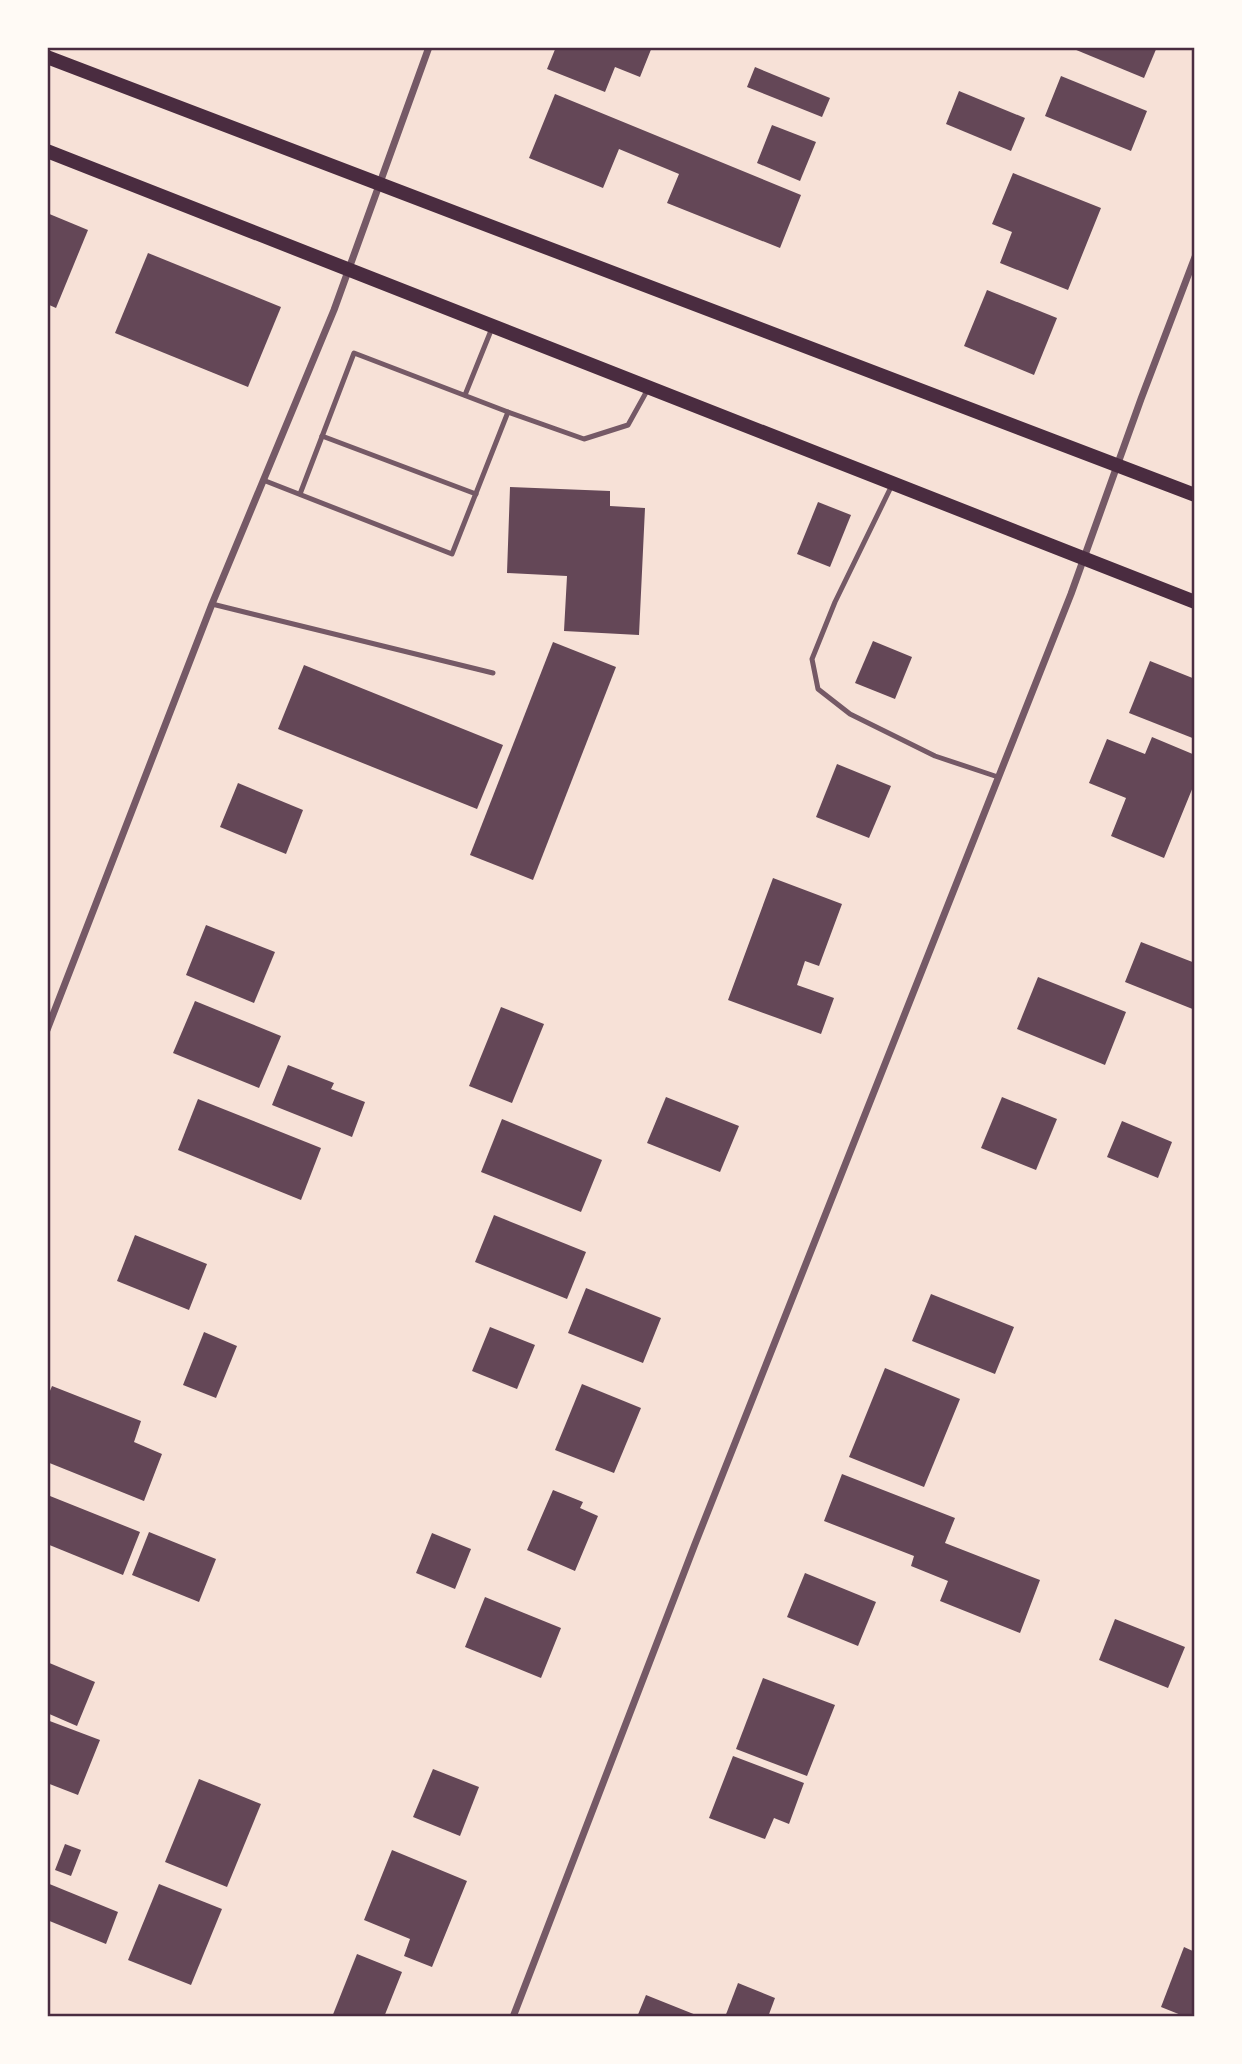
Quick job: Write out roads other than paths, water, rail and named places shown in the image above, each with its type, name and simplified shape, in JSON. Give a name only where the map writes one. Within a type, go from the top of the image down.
[{"type":"main road","points":[[47,57],[1195,495]]},
{"type":"main road","points":[[47,151],[1195,602]]},
{"type":"street","points":[[47,1030],[212,604],[334,310],[429,47]]},
{"type":"street","points":[[513,2017],[695,1544],[1083,559],[1195,257]]},
{"type":"lane","points":[[465,395],[493,325]]},
{"type":"lane","points":[[300,494],[354,353],[584,439],[628,425],[649,386]]},
{"type":"lane","points":[[263,480],[452,554],[508,412]]},
{"type":"lane","points":[[322,436],[476,494]]},
{"type":"lane","points":[[894,482],[835,602],[812,659],[818,689],[850,714],[935,756],[998,777]]},
{"type":"lane","points":[[212,604],[493,673]]}]
